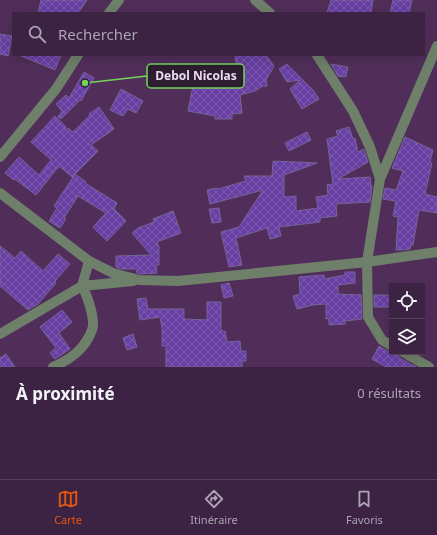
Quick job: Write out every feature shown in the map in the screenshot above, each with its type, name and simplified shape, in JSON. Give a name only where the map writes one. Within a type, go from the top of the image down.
[{"type":"street","points":[[110,12],[119,0]]},
{"type":"street","points":[[255,0],[269,12]]},
{"type":"street","points":[[389,344],[382,340],[368,317],[367,262],[380,178],[432,69],[437,46]]},
{"type":"street","points":[[0,157],[56,89],[77,56]]},
{"type":"street","points":[[318,56],[353,111],[370,147],[380,178]]},
{"type":"street","points":[[0,193],[89,261],[113,273],[139,280]]},
{"type":"street","points":[[0,334],[82,286],[139,280],[178,282],[367,262],[437,252]]},
{"type":"street","points":[[53,367],[68,360],[82,348],[93,329],[89,299],[82,286],[89,261]]},
{"type":"street","points":[[408,355],[429,367]]},
{"type":"building","points":[[41,0],[87,0],[79,12],[38,12]]},
{"type":"building","points":[[331,0],[373,0],[371,12],[327,12]]},
{"type":"building","points":[[393,0],[412,0],[409,12],[390,12]]},
{"type":"building","points":[[0,34],[12,36],[8,56],[0,54]]},
{"type":"building","points":[[21,56],[61,56],[55,70]]},
{"type":"building","points":[[235,56],[267,56],[274,66],[266,80],[267,86],[263,86],[255,91],[240,95],[242,113],[232,114],[232,119],[215,119],[215,116],[188,111],[194,81],[220,86],[219,81],[238,77]]},
{"type":"building","points":[[170,63],[181,70],[176,79],[165,72]]},
{"type":"building","points":[[287,64],[313,90],[319,99],[302,109],[290,89],[300,80],[287,82],[279,69]]},
{"type":"building","points":[[331,64],[348,67],[346,77],[338,76]]},
{"type":"building","points":[[84,72],[94,78],[81,101],[80,100],[61,119],[58,117],[62,111],[56,104],[66,95],[69,98]]},
{"type":"building","points":[[121,89],[143,101],[136,113],[128,109],[123,116],[110,110]]},
{"type":"building","points":[[99,107],[114,129],[91,145],[98,151],[72,177],[59,166],[36,195],[5,173],[19,157],[39,175],[51,160],[31,142],[55,116],[66,127],[63,132],[68,128],[73,132],[90,115],[89,114]]},
{"type":"building","points":[[349,127],[353,139],[355,138],[358,152],[364,149],[368,162],[338,179],[370,177],[372,186],[370,202],[336,204],[337,216],[320,218],[320,222],[279,227],[281,236],[270,239],[267,228],[236,238],[242,265],[229,267],[221,232],[239,227],[263,190],[210,204],[207,190],[218,189],[246,181],[244,176],[272,176],[273,161],[317,163],[284,175],[284,197],[296,196],[296,211],[318,208],[316,197],[328,195],[327,185],[333,184],[327,139],[338,136],[336,131]]},
{"type":"building","points":[[307,132],[311,140],[289,151],[285,143]]},
{"type":"building","points":[[405,137],[433,150],[430,162],[432,163],[425,194],[437,197],[437,213],[419,210],[413,245],[411,245],[410,249],[396,250],[398,217],[393,216],[396,201],[383,199],[385,188],[396,190],[403,171],[392,168]]},
{"type":"building","points":[[75,174],[86,182],[85,183],[117,203],[114,209],[126,221],[107,241],[93,227],[106,213],[78,196],[64,218],[66,219],[60,228],[49,221],[57,208],[54,206]]},
{"type":"building","points":[[219,208],[221,222],[212,223],[209,209]]},
{"type":"building","points":[[173,211],[181,233],[157,242],[159,247],[159,265],[156,265],[157,273],[140,274],[137,273],[136,269],[121,269],[116,267],[116,256],[151,255],[132,233],[138,228],[154,222],[153,219]]},
{"type":"building","points":[[0,246],[15,258],[21,251],[43,271],[58,254],[70,264],[38,304],[28,310],[0,286]]},
{"type":"building","points":[[345,272],[355,272],[355,283],[338,285],[338,294],[361,295],[362,319],[345,321],[345,324],[329,325],[329,318],[326,319],[326,304],[313,305],[297,309],[293,296],[300,294],[299,277],[324,275],[324,279],[345,275]]},
{"type":"building","points":[[229,283],[233,296],[224,298],[221,285]]},
{"type":"building","points":[[374,295],[389,295],[389,307],[374,307]]},
{"type":"building","points":[[146,298],[148,309],[184,309],[184,319],[207,320],[207,302],[221,302],[221,331],[225,331],[227,342],[240,341],[241,351],[246,351],[246,361],[242,361],[242,367],[166,367],[166,346],[162,346],[162,328],[160,317],[140,320],[137,299]]},
{"type":"building","points":[[62,310],[72,322],[59,333],[70,349],[55,359],[50,353],[56,348],[40,327]]},
{"type":"building","points":[[133,334],[137,347],[127,350],[123,338]]},
{"type":"building","points":[[379,346],[389,352],[389,355],[398,355],[400,358],[416,367],[386,367],[372,359]]},
{"type":"building","points":[[6,354],[15,367],[0,367],[0,358]]},
{"type":"place","name":"Debol Nicolas","points":[[85,83]]}]
